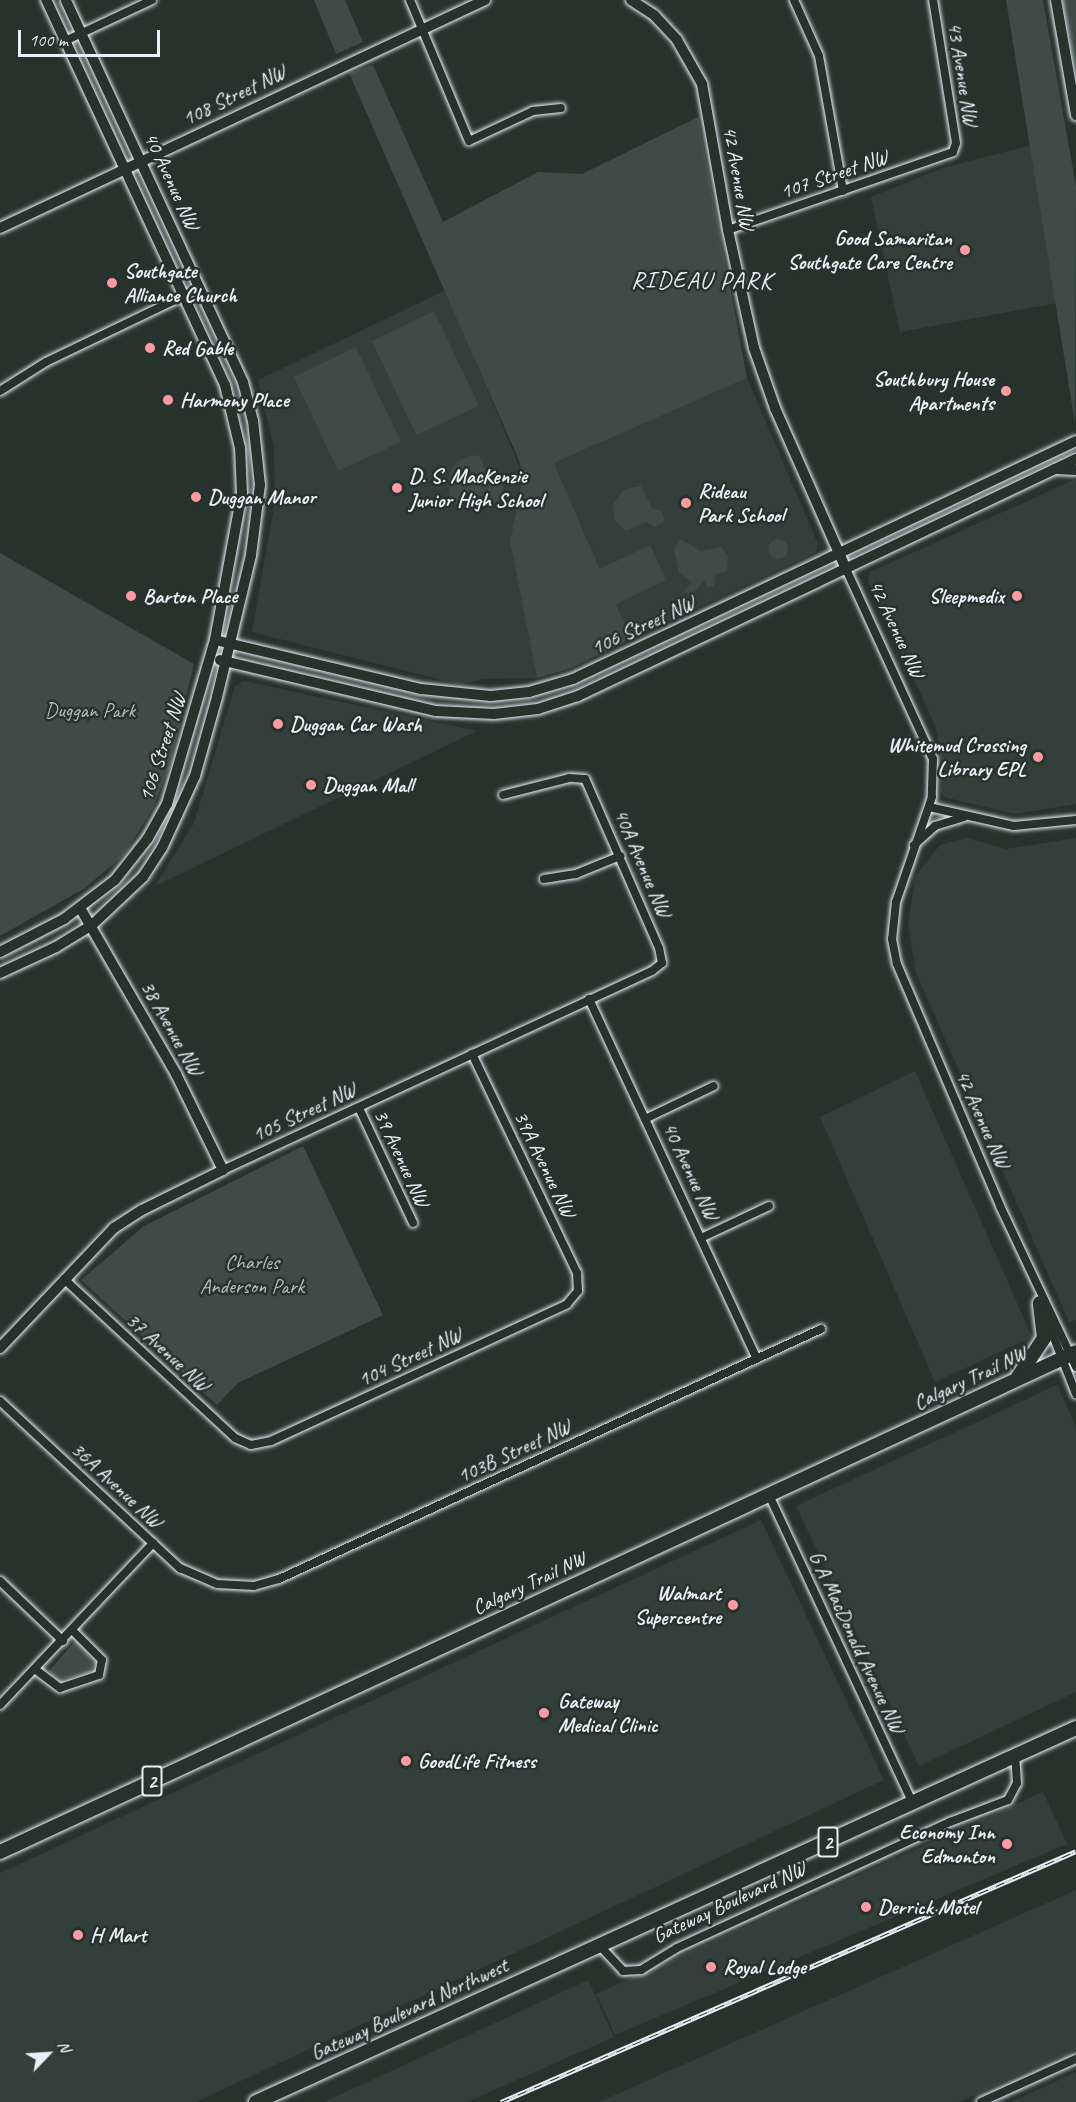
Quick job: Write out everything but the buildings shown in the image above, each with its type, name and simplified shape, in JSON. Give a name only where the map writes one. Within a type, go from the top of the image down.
[{"type":"highway","points":[[1015,1381],[1042,1343],[1040,1304]]},
{"type":"highway","name":"Calgary Trail NW","points":[[0,1852],[1015,1381],[1071,1358]]},
{"type":"highway","name":"Gateway Boulevard NW","points":[[579,1954],[1076,1728]]},
{"type":"highway","name":"Gateway Boulevard Northwest","points":[[256,2102],[579,1954]]},
{"type":"street","name":"40 Avenue NW","points":[[46,0],[225,385],[240,448],[241,507],[215,640]]},
{"type":"street","name":"40 Avenue NW","points":[[66,0],[142,161],[247,396],[258,451],[257,516],[226,661]]},
{"type":"street","points":[[65,41],[152,0]]},
{"type":"street","points":[[410,0],[469,141],[533,111],[561,108]]},
{"type":"street","name":"108 Street NW","points":[[0,228],[486,0]]},
{"type":"street","name":"42 Avenue NW","points":[[632,0],[667,28],[698,74],[707,103],[728,230],[762,372],[838,553],[929,744],[934,776],[929,807],[910,850],[894,915],[897,964],[1036,1286],[1071,1358],[1076,1394]]},
{"type":"street","points":[[794,0],[819,56],[843,191]]},
{"type":"street","name":"43 Avenue NW","points":[[933,0],[956,143],[953,152]]},
{"type":"street","points":[[1056,0],[1076,115]]},
{"type":"street","name":"107 Street NW","points":[[728,230],[953,152]]},
{"type":"street","points":[[0,391],[46,362],[200,288]]},
{"type":"street","name":"106 Street NW","points":[[0,952],[80,908],[126,867],[167,804],[215,640],[421,689],[491,696],[529,692],[573,679],[1076,441]]},
{"type":"street","name":"106 Street NW","points":[[211,657],[436,711],[480,714],[522,711],[578,696],[1076,459]]},
{"type":"street","points":[[1055,469],[1076,470]]},
{"type":"street","name":"106 Street NW","points":[[0,973],[56,947],[92,925],[143,877],[181,813],[195,776],[226,661]]},
{"type":"street","name":"40A Avenue NW","points":[[503,795],[569,778],[585,780],[659,948],[662,963]]},
{"type":"street","points":[[929,807],[1023,826],[1076,820]]},
{"type":"street","points":[[910,850],[935,826],[967,816]]},
{"type":"street","points":[[544,879],[576,874],[620,856]]},
{"type":"street","name":"38 Avenue NW","points":[[80,908],[92,925],[176,1074],[223,1170]]},
{"type":"street","name":"105 Street NW","points":[[0,1348],[125,1220],[223,1170],[359,1108],[662,963]]},
{"type":"street","name":"40 Avenue NW","points":[[589,999],[757,1359]]},
{"type":"street","name":"39A Avenue NW","points":[[472,1054],[577,1273],[578,1291]]},
{"type":"street","points":[[645,1119],[714,1086]]},
{"type":"street","name":"39 Avenue NW","points":[[359,1108],[413,1223]]},
{"type":"street","points":[[701,1238],[770,1206]]},
{"type":"street","name":"37 Avenue NW","points":[[64,1280],[235,1438],[251,1445]]},
{"type":"street","name":"42 Avenue NW","points":[[1036,1286],[1040,1304],[1071,1358]]},
{"type":"street","name":"104 Street NW","points":[[251,1445],[271,1441],[567,1304],[578,1291]]},
{"type":"street","name":"103B Street NW","points":[[217,1584],[254,1586],[279,1578],[821,1329]]},
{"type":"street","name":"36A Avenue NW","points":[[0,1401],[180,1568],[217,1584]]},
{"type":"street","name":"G A MacDonald Avenue NW","points":[[769,1495],[913,1804]]},
{"type":"street","points":[[0,1706],[153,1544]]},
{"type":"street","points":[[0,1581],[63,1641]]},
{"type":"street","points":[[36,1670],[60,1688],[99,1675],[102,1660],[73,1631]]},
{"type":"street","name":"Gateway Boulevard NW","points":[[599,1945],[623,1971],[641,1970],[676,1948],[950,1822],[1008,1800],[1016,1786],[1015,1757]]},
{"type":"street","points":[[981,2102],[1076,2059]]},
{"type":"shaded area","name":"Good Samaritan Southgate Care Centre","points":[[1032,145],[1057,303],[900,332],[871,197],[943,168]]},
{"type":"shaded area","name":"D. S. MacKenzie Junior High School","points":[[446,290],[523,475],[510,542],[537,678],[483,679],[462,685],[252,632],[275,501],[274,448],[258,380]]},
{"type":"shaded area","name":"Rideau Park School","points":[[747,378],[818,544],[816,552],[631,639],[554,463]]},
{"type":"shaded area","points":[[1076,479],[1076,804],[1014,814],[944,797],[940,792],[941,755],[935,725],[868,581],[870,572]]},
{"type":"shaded area","name":"Duggan Mall","points":[[244,681],[477,731],[155,886],[194,823],[235,686]]},
{"type":"shaded area","points":[[967,838],[1006,849],[1076,838],[1076,1320],[1069,1322],[916,973],[908,924],[915,877],[940,845]]},
{"type":"shaded area","points":[[915,1071],[1032,1337],[935,1382],[820,1117]]},
{"type":"shaded area","points":[[1057,1385],[1076,1427],[1076,1692],[919,1766],[796,1506]]},
{"type":"shaded area","points":[[761,1520],[884,1780],[196,2102],[0,2102],[0,1873]]},
{"type":"shaded area","points":[[1043,1792],[1067,1844],[615,2035],[596,1994]]},
{"type":"shaded area","points":[[1076,1890],[1076,2050],[959,2102],[599,2102]]},
{"type":"shaded area","points":[[588,1980],[614,2037],[467,2102],[324,2102]]},
{"type":"shaded area","points":[[1076,2072],[1076,2102],[1011,2102]]},
{"type":"green space","points":[[314,0],[345,0],[363,42],[336,54]]},
{"type":"green space","points":[[1006,0],[1043,0],[1076,186],[1075,423]]},
{"type":"green space","points":[[1063,0],[1076,0],[1076,70]]},
{"type":"green space","name":"RIDEAU PARK","points":[[373,65],[443,222],[538,172],[582,174],[698,117],[747,378],[554,463],[600,569],[650,545],[666,580],[616,604],[631,639],[571,668],[537,678],[510,542],[523,475],[518,458],[349,73]]},
{"type":"green space","points":[[434,311],[479,406],[416,435],[372,341]]},
{"type":"green space","points":[[356,347],[401,442],[338,471],[294,377]]},
{"type":"green space","points":[[471,455],[479,456],[490,478],[502,482],[504,498],[494,503],[482,499],[461,508],[456,505],[450,494],[449,475],[457,462]]},
{"type":"green space","points":[[641,486],[652,508],[662,511],[665,521],[656,527],[646,522],[626,531],[615,520],[613,504],[625,489]]},
{"type":"green space","points":[[681,539],[700,551],[721,547],[728,556],[727,571],[715,575],[714,586],[708,587],[704,581],[691,596],[684,590],[692,582],[679,573],[674,550]]},
{"type":"green space","points":[[778,539],[785,542],[788,549],[785,556],[778,559],[771,556],[768,549],[771,542]]},
{"type":"green space","name":"Duggan Park","points":[[0,553],[194,664],[170,766],[153,808],[124,855],[85,888],[0,936]]},
{"type":"green space","name":"Charles Anderson Park","points":[[303,1146],[383,1315],[238,1383],[217,1405],[81,1280],[144,1226]]},
{"type":"green space","points":[[76,1640],[95,1662],[91,1672],[59,1680],[49,1671]]},
{"type":"railway","points":[[501,2102],[1076,1851]]},
{"type":"place","name":"Good Samaritan Southgate Care Centre","points":[[965,250]]},
{"type":"place","name":"Southgate Alliance Church","points":[[112,283]]},
{"type":"place","name":"Red Gable","points":[[150,348]]},
{"type":"place","name":"Southbury House Apartments","points":[[1006,391]]},
{"type":"place","name":"Harmony Place","points":[[168,400]]},
{"type":"place","name":"D. S. MacKenzie Junior High School","points":[[397,488]]},
{"type":"place","name":"Duggan Manor","points":[[196,497]]},
{"type":"place","name":"Rideau Park School","points":[[686,503]]},
{"type":"place","name":"Barton Place","points":[[131,596]]},
{"type":"place","name":"Sleepmedix","points":[[1017,596]]},
{"type":"place","name":"Duggan Car Wash","points":[[278,724]]},
{"type":"place","name":"Whitemud Crossing Library EPL","points":[[1038,757]]},
{"type":"place","name":"Duggan Mall","points":[[311,785]]},
{"type":"place","name":"Walmart Supercentre","points":[[733,1605]]},
{"type":"place","name":"Gateway Medical Clinic","points":[[544,1713]]},
{"type":"place","name":"GoodLife Fitness","points":[[406,1761]]},
{"type":"place","name":"Economy Inn Edmonton","points":[[1007,1844]]},
{"type":"place","name":"Derrick Motel","points":[[866,1907]]},
{"type":"place","name":"H Mart","points":[[78,1935]]},
{"type":"place","name":"Royal Lodge","points":[[711,1967]]},
{"type":"district","name":"RIDEAU PARK","points":[[702,281]]}]
